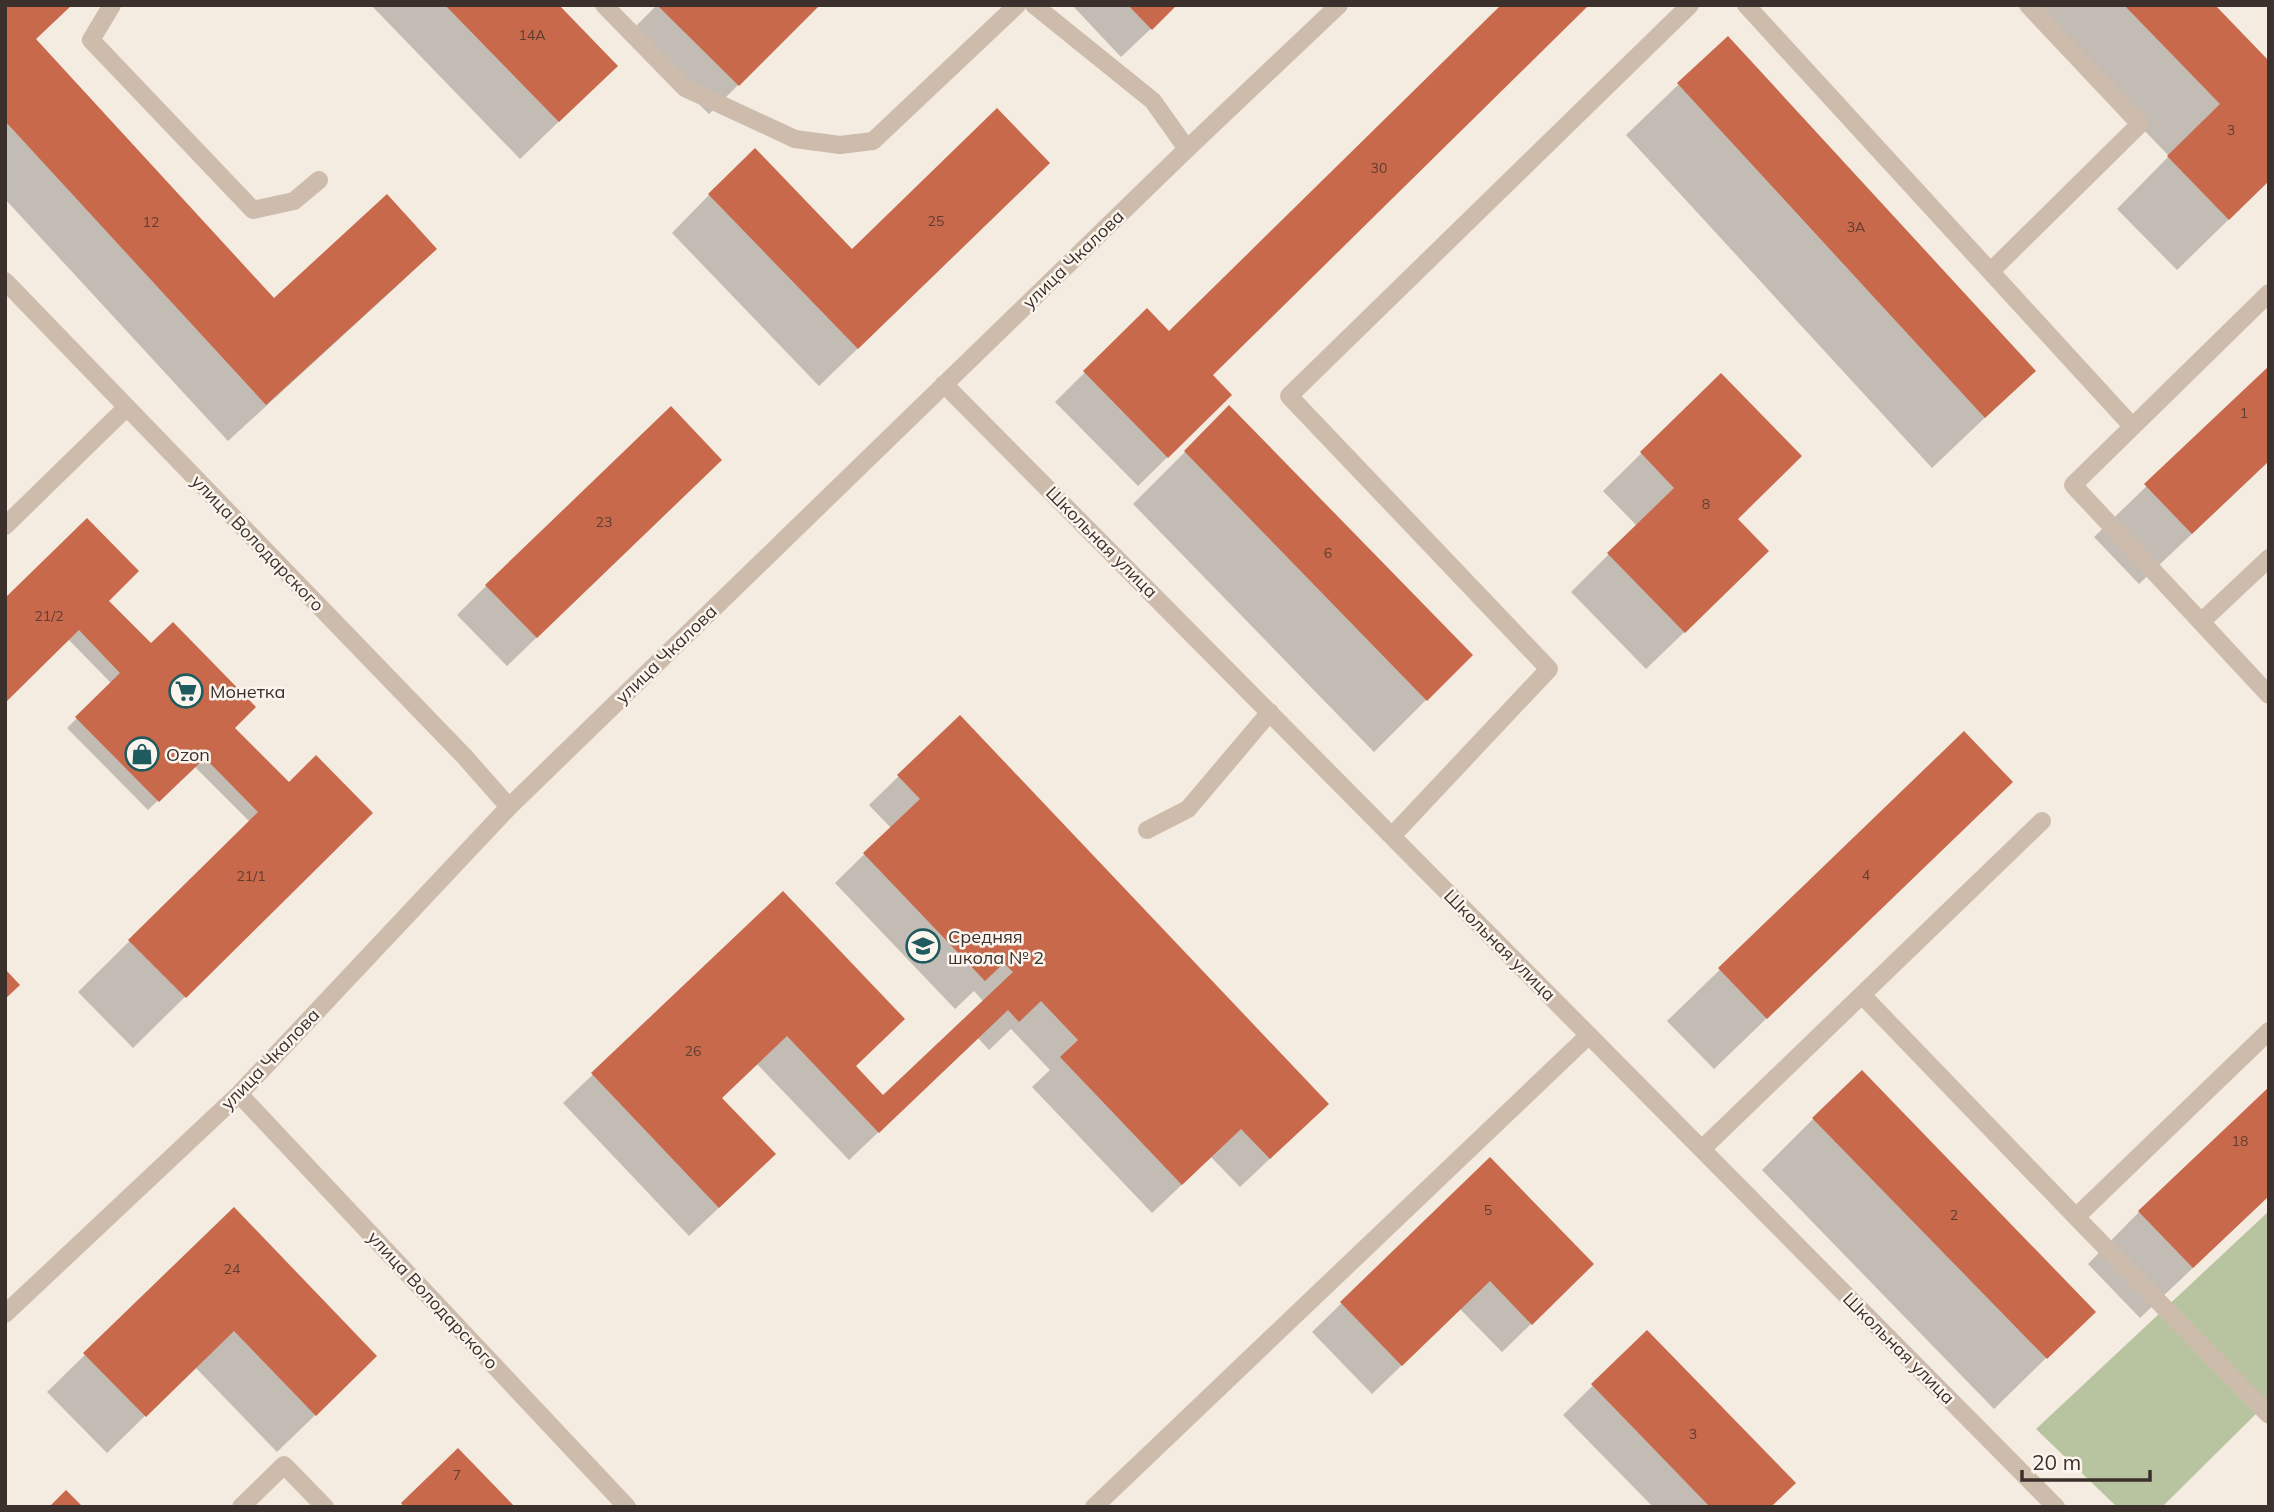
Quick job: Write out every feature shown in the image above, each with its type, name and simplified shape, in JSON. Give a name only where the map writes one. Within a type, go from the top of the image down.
[{"type":"street","points":[[112,5],[91,40],[253,210],[294,201],[320,180]]},
{"type":"street","points":[[604,5],[685,88],[795,139],[840,145],[873,141],[1017,5]]},
{"type":"street","points":[[1034,5],[1153,101],[1187,149]]},
{"type":"street","name":"улица Чкалова","points":[[5,1314],[239,1094],[509,807],[1339,5]]},
{"type":"street","points":[[1746,5],[2132,426]]},
{"type":"street","points":[[1991,271],[2140,124],[2028,5]]},
{"type":"street","points":[[1392,836],[1549,669],[1289,396],[1686,7]]},
{"type":"street","name":"улица Володарского","points":[[5,281],[464,756],[509,807]]},
{"type":"street","points":[[2269,293],[2073,485],[2269,695]]},
{"type":"street","name":"Школьная улица","points":[[944,384],[2056,1507]]},
{"type":"street","points":[[5,526],[127,407]]},
{"type":"street","points":[[2201,622],[2269,558]]},
{"type":"street","points":[[1147,830],[1188,809],[1270,712]]},
{"type":"street","points":[[1702,1149],[2042,821]]},
{"type":"street","points":[[1862,995],[2269,1415]]},
{"type":"street","points":[[2076,1217],[2269,1031]]},
{"type":"street","points":[[1094,1507],[1589,1035]]},
{"type":"street","name":"улица Володарского","points":[[239,1094],[627,1507]]},
{"type":"street","points":[[241,1507],[284,1465],[326,1507]]},
{"type":"green space","points":[[2269,1211],[2269,1401],[2162,1507],[2117,1507],[2036,1429]]},
{"type":"building","points":[[5,5],[72,5],[36,39],[274,298],[387,194],[437,249],[266,405],[5,121]]},
{"type":"building","points":[[445,5],[559,5],[618,66],[559,122]]},
{"type":"building","points":[[657,5],[820,5],[739,86]]},
{"type":"building","points":[[1128,5],[1177,5],[1152,30]]},
{"type":"building","points":[[1501,5],[1589,5],[1213,375],[1232,395],[1168,458],[1083,371],[1147,308],[1169,331]]},
{"type":"building","points":[[2124,5],[2215,5],[2269,61],[2269,181],[2229,220],[2167,156],[2220,104]]},
{"type":"building","points":[[1728,36],[2036,371],[1985,418],[1677,83]]},
{"type":"building","points":[[997,108],[1050,163],[858,349],[708,194],[755,148],[852,249]]},
{"type":"building","points":[[2269,366],[2269,461],[2192,534],[2144,484]]},
{"type":"building","points":[[1721,373],[1802,456],[1738,519],[1769,551],[1685,633],[1607,553],[1674,488],[1640,452]]},
{"type":"building","points":[[1229,405],[1473,655],[1427,701],[1184,451]]},
{"type":"building","points":[[671,406],[722,460],[537,638],[485,585]]},
{"type":"building","points":[[87,518],[139,571],[109,601],[151,643],[173,622],[256,707],[235,728],[289,782],[316,755],[373,813],[186,998],[128,940],[258,812],[205,758],[159,802],[75,717],[120,673],[79,630],[5,703],[5,598]]},
{"type":"building","points":[[960,715],[1329,1104],[1270,1159],[1241,1129],[1182,1185],[1060,1057],[1078,1040],[1041,1001],[1019,1022],[1008,1010],[879,1133],[787,1036],[722,1098],[776,1154],[719,1208],[591,1073],[783,891],[905,1019],[856,1066],[883,1095],[1013,972],[1004,963],[985,981],[863,853],[920,799],[897,775]]},
{"type":"building","points":[[1964,731],[2013,782],[1767,1019],[1718,968]]},
{"type":"building","points":[[5,969],[20,985],[5,999]]},
{"type":"building","points":[[1862,1070],[2096,1312],[2047,1359],[1812,1118]]},
{"type":"building","points":[[2269,1087],[2269,1196],[2193,1268],[2138,1211]]},
{"type":"building","points":[[1490,1157],[1594,1264],[1532,1325],[1490,1281],[1402,1366],[1340,1302]]},
{"type":"building","points":[[234,1207],[377,1356],[316,1416],[234,1331],[146,1417],[83,1353]]},
{"type":"building","points":[[1647,1330],[1796,1483],[1771,1507],[1710,1507],[1591,1384]]},
{"type":"building","points":[[458,1448],[515,1507],[404,1507],[401,1503]]},
{"type":"building","points":[[66,1490],[83,1507],[49,1507]]},
{"type":"place","name":"Монетка","points":[[186,691]]},
{"type":"place","name":"Ozon","points":[[142,754]]},
{"type":"place","name":"Средняя школа № 2","points":[[923,946]]}]
